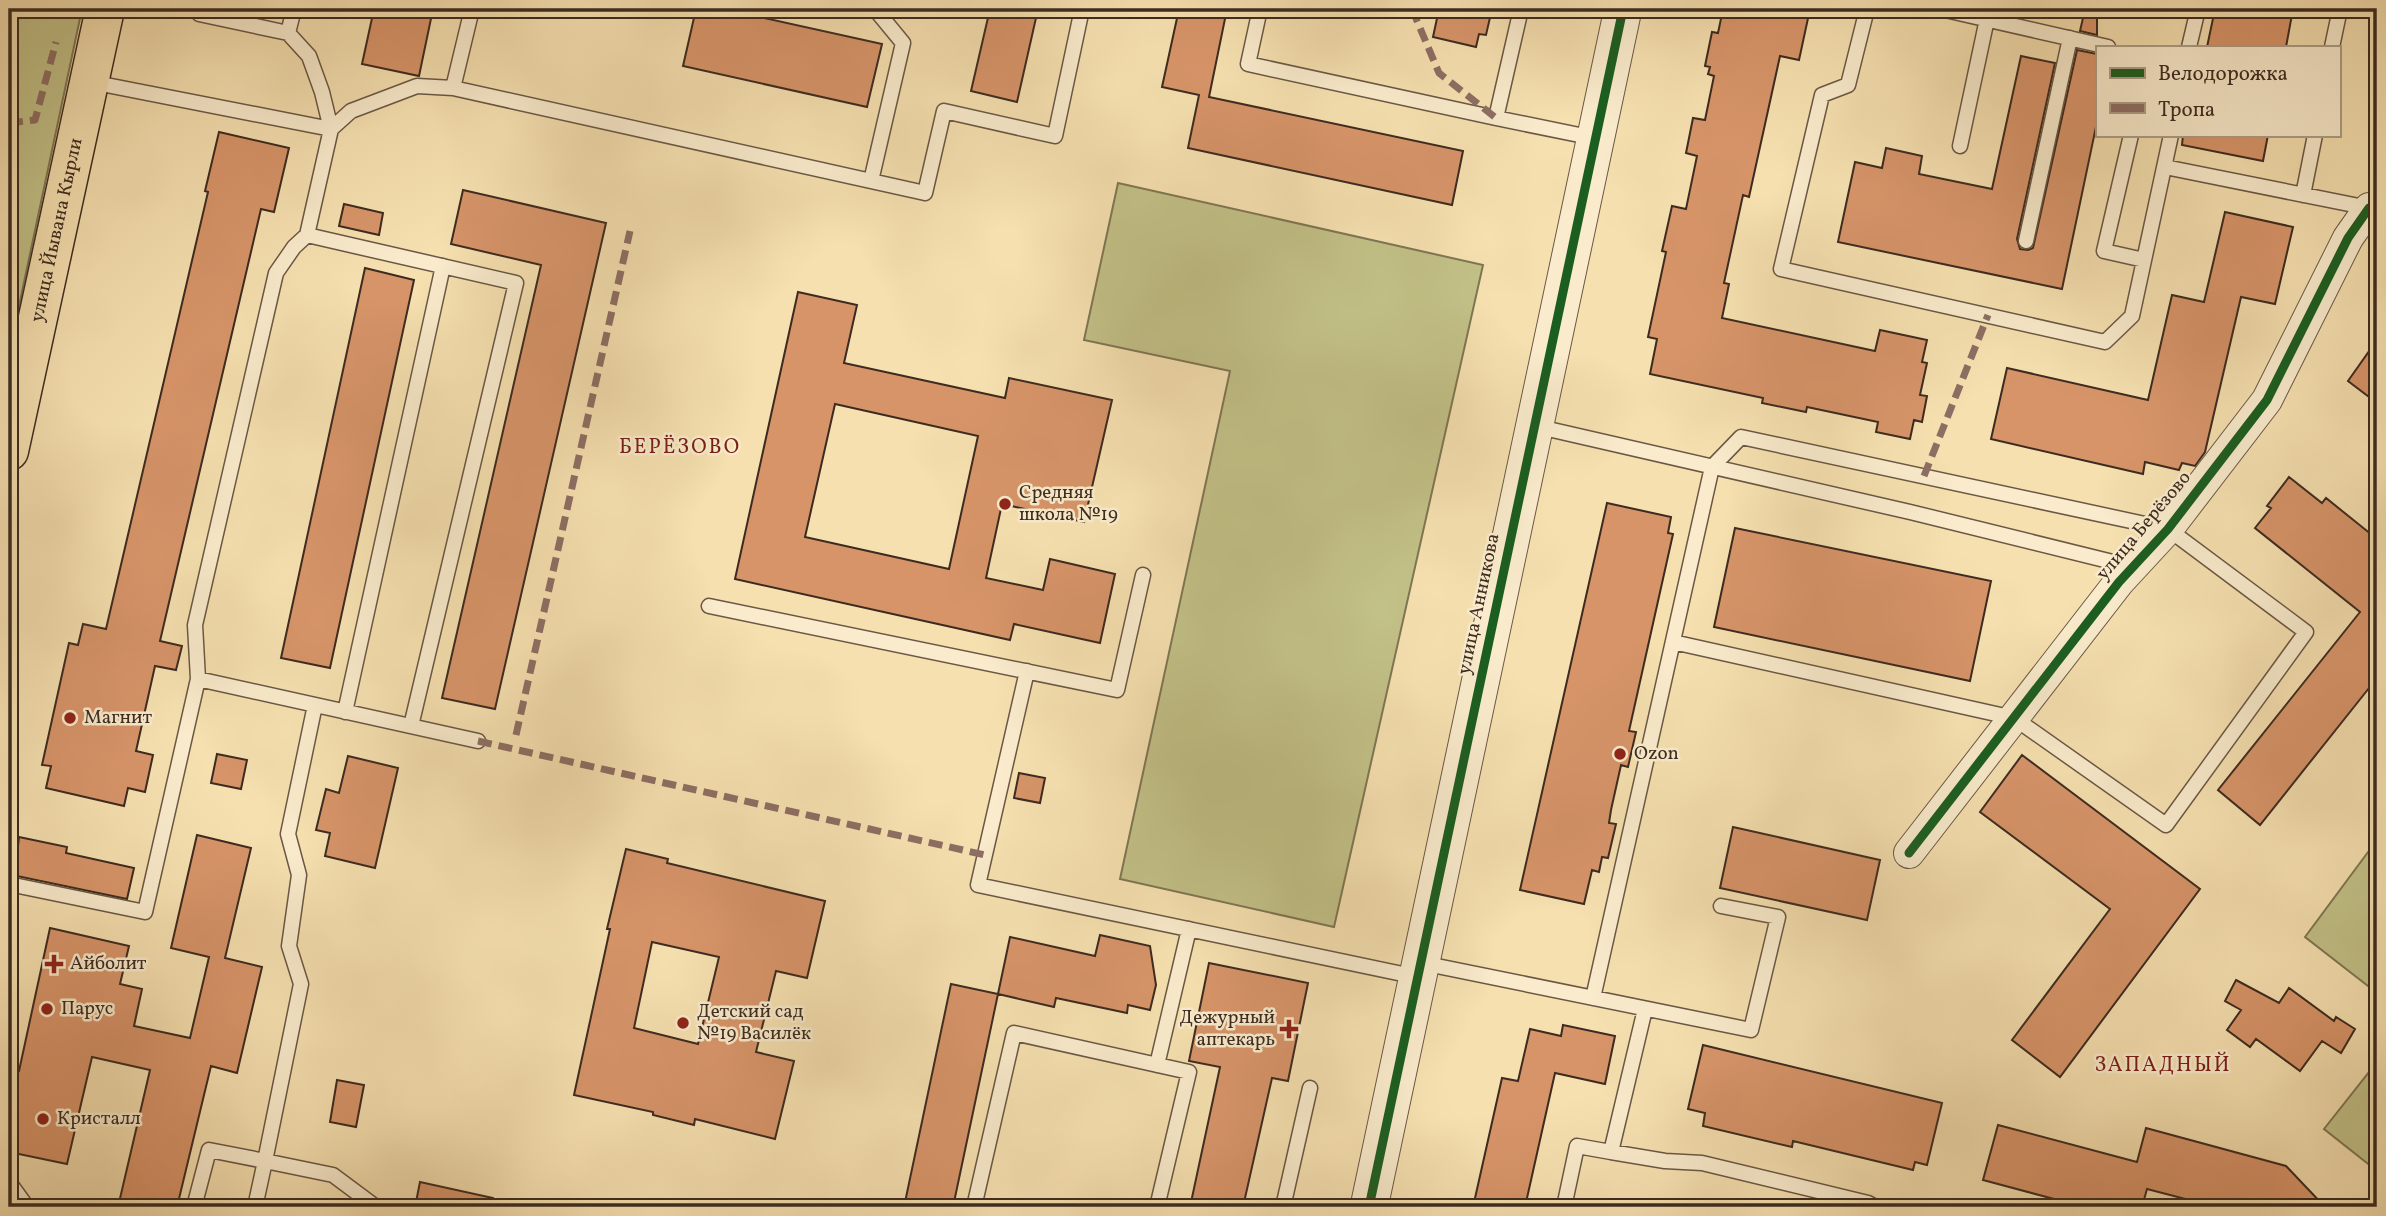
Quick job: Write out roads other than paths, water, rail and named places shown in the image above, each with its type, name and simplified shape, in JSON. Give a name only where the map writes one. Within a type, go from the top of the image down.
[{"type":"main road","name":"улица Йывана Кырли","points":[[9,451],[23,361],[105,9]]},
{"type":"street","name":"улица Анникова","points":[[1369,1207],[1623,9]]},
{"type":"street","name":"улица Берёзово","points":[[1909,853],[2119,582],[2168,529],[2267,400],[2348,239],[2373,209]]},
{"type":"lane","points":[[288,33],[294,9]]},
{"type":"lane","points":[[453,88],[472,9]]},
{"type":"lane","points":[[871,181],[903,43],[875,9]]},
{"type":"lane","points":[[331,129],[351,111],[417,86],[453,88],[925,193],[944,111],[1055,136],[1082,9]]},
{"type":"lane","points":[[1260,9],[1248,64],[1595,138]]},
{"type":"lane","points":[[1496,118],[1521,9]]},
{"type":"lane","points":[[1867,9],[1848,85],[1822,94],[1781,269],[2105,342],[2132,316],[2171,136]]},
{"type":"lane","points":[[1941,9],[2104,46]]},
{"type":"lane","points":[[2189,46],[2198,9]]},
{"type":"lane","points":[[2332,46],[2340,9]]},
{"type":"lane","points":[[9,884],[145,912],[198,679],[195,625],[276,273],[294,247],[307,235],[331,129],[323,92],[309,56],[288,33],[199,14]]},
{"type":"lane","points":[[1960,146],[1987,19]]},
{"type":"lane","points":[[2026,241],[2070,38]]},
{"type":"lane","points":[[89,82],[331,129]]},
{"type":"lane","points":[[2131,136],[2104,251],[2144,260]]},
{"type":"lane","points":[[2303,195],[2315,136]]},
{"type":"lane","points":[[2165,167],[2373,209]]},
{"type":"lane","points":[[307,235],[516,283],[411,726]]},
{"type":"lane","points":[[345,712],[443,266]]},
{"type":"lane","points":[[1534,426],[2133,567]]},
{"type":"lane","points":[[1593,998],[1712,467],[1741,437],[2168,529],[2306,632],[2166,825],[2014,718],[1673,642]]},
{"type":"lane","points":[[709,606],[1117,690],[1143,575]]},
{"type":"lane","points":[[1027,671],[978,885],[1189,929],[1593,998],[1751,1030],[1778,917],[1721,906]]},
{"type":"lane","points":[[198,679],[478,741]]},
{"type":"lane","points":[[255,1207],[301,984],[289,946],[299,875],[288,834],[314,705]]},
{"type":"lane","points":[[1157,1065],[1189,929]]},
{"type":"lane","points":[[1611,1152],[1645,1009]]},
{"type":"lane","points":[[974,1207],[1014,1033],[1189,1072],[1157,1207]]},
{"type":"lane","points":[[1283,1207],[1310,1088]]},
{"type":"lane","points":[[1564,1207],[1577,1146],[1665,1161],[1702,1163],[1868,1203],[1875,1207]]},
{"type":"lane","points":[[194,1207],[209,1150],[333,1175],[376,1207]]},
{"type":"lane","points":[[9,1182],[27,1207]]},
{"type":"place","name":"Средняя школа №19","points":[[1005,504]]},
{"type":"place","name":"Магнит","points":[[70,718]]},
{"type":"place","name":"Ozon","points":[[1620,754]]},
{"type":"place","name":"Айболит","points":[[54,964]]},
{"type":"place","name":"Парус","points":[[47,1009]]},
{"type":"place","name":"Детский сад №19 Василёк","points":[[683,1023]]},
{"type":"place","name":"Дежурный аптекарь","points":[[1289,1029]]},
{"type":"place","name":"Кристалл","points":[[43,1119]]},
{"type":"district","name":"БЕРЁЗОВО","points":[[680,447]]},
{"type":"district","name":"ЗАПАДНЫЙ","points":[[2163,1065]]}]
